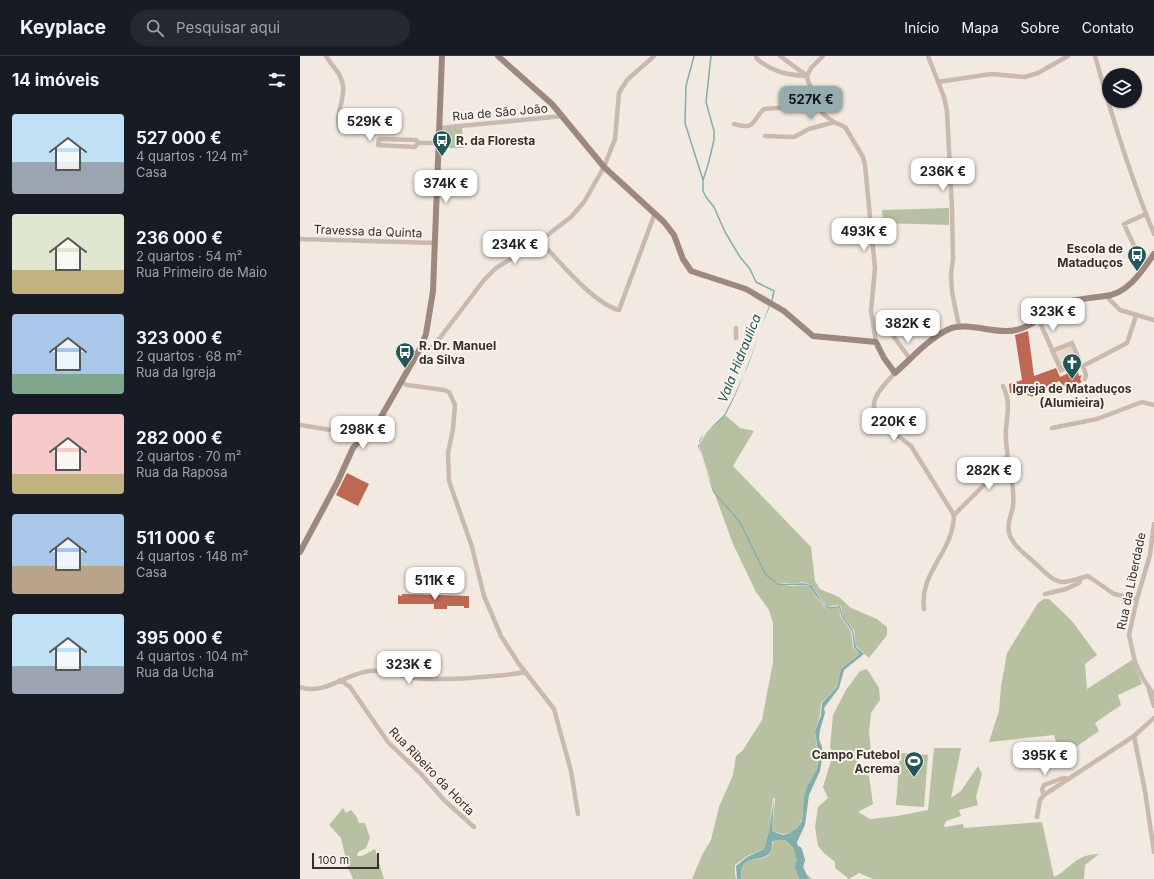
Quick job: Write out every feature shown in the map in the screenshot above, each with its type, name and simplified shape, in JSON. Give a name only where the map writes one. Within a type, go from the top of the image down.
[{"type":"street","points":[[326,56],[338,71],[344,87],[339,119],[340,130]]},
{"type":"street","points":[[300,552],[337,483],[353,448],[381,417],[421,347],[426,334],[433,291],[442,56]]},
{"type":"street","points":[[498,56],[552,104],[604,167],[655,213],[674,235],[686,265],[691,271],[746,289],[784,312],[813,336],[876,342]]},
{"type":"street","points":[[421,347],[428,349],[433,347],[484,280],[496,268],[540,241],[571,216],[584,202],[604,167],[615,139],[619,94],[627,80],[654,56]]},
{"type":"street","points":[[756,56],[761,63],[775,71],[790,75],[807,76]]},
{"type":"street","points":[[780,56],[807,76]]},
{"type":"street","points":[[823,56],[811,68],[807,76],[808,82],[823,114],[834,122],[846,127],[863,158],[875,268],[871,311],[876,342],[884,358],[896,373]]},
{"type":"street","points":[[928,56],[944,97],[946,111],[952,209],[952,292],[959,326]]},
{"type":"street","points":[[938,82],[992,74],[1025,77],[1038,73],[1068,56]]},
{"type":"street","points":[[1095,56],[1129,171],[1154,234]]},
{"type":"street","points":[[734,124],[746,126],[752,124],[764,109],[791,107],[816,99]]},
{"type":"street","name":"Rua de São João","points":[[440,128],[563,116]]},
{"type":"street","points":[[765,136],[794,137],[809,129],[834,122]]},
{"type":"street","points":[[418,143],[415,147],[378,145],[378,138],[416,140],[418,143],[439,144]]},
{"type":"street","points":[[540,241],[577,281],[611,308],[619,310],[655,213]]},
{"type":"street","points":[[1136,250],[1124,224],[1146,214]]},
{"type":"street","name":"Travessa da Quinta","points":[[300,239],[435,243]]},
{"type":"street","points":[[954,514],[911,446],[903,438],[886,428],[878,418],[873,404],[875,397],[884,384],[923,347],[949,330],[959,326],[999,331],[1015,330],[1039,320],[1054,308],[1067,302],[1095,296],[1106,296],[1131,284],[1154,254]]},
{"type":"street","points":[[1106,296],[1120,310],[1136,316],[1154,320]]},
{"type":"street","points":[[1039,320],[1061,370],[1081,364],[1127,343],[1136,316]]},
{"type":"street","points":[[736,328],[736,338]]},
{"type":"street","points":[[895,328],[893,333],[894,337],[910,359]]},
{"type":"street","points":[[1052,351],[1072,343],[1086,375],[1085,379]]},
{"type":"street","points":[[401,382],[407,385],[444,390],[449,392],[453,398],[455,414],[448,453],[449,481],[472,547],[484,596],[501,636],[525,672],[554,709],[571,771],[578,814]]},
{"type":"street","points":[[1003,386],[1008,395],[1009,408],[1006,431],[1007,456],[1010,464],[1013,506],[1008,525],[1010,536],[1018,548],[1052,578],[1060,582],[1088,576],[1093,578],[1114,594],[1137,598]]},
{"type":"street","points":[[1052,428],[1097,420],[1142,402],[1154,405]]},
{"type":"street","points":[[300,426],[337,431],[357,430],[365,434]]},
{"type":"street","points":[[924,609],[922,597],[926,582],[946,549],[951,536],[954,514],[992,477],[1007,456]]},
{"type":"street","name":"Rua da Liberdade","points":[[1154,524],[1150,555],[1137,598],[1129,635],[1135,662],[1148,687],[1154,695]]},
{"type":"street","points":[[1045,594],[1066,589],[1079,583],[1081,578]]},
{"type":"street","points":[[300,686],[314,689],[324,687],[350,676],[376,670],[416,678],[441,679],[511,675],[525,672]]},
{"type":"street","points":[[350,676],[350,687]]},
{"type":"street","name":"Rua Ribeiro da Horta","points":[[340,680],[350,687],[388,742],[421,774],[444,800],[474,827]]},
{"type":"street","name":"Rua da Liberdade","points":[[1148,687],[1154,706]]},
{"type":"street","points":[[1037,817],[1040,800],[1044,795],[1134,736],[1154,718]]},
{"type":"street","points":[[1134,736],[1145,790],[1154,852]]},
{"type":"street","points":[[1044,795],[1042,790],[1044,785],[1063,778],[1069,780]]},
{"type":"green space","points":[[462,128],[464,148],[443,148],[444,129]]},
{"type":"green space","points":[[949,208],[949,225],[883,223],[882,210]]},
{"type":"green space","points":[[725,415],[740,428],[754,431],[733,466],[811,547],[815,581],[820,589],[839,597],[851,608],[877,619],[887,627],[887,635],[869,658],[856,646],[854,630],[843,617],[841,606],[826,606],[811,585],[803,582],[795,584],[780,583],[791,586],[808,585],[824,607],[831,609],[839,607],[841,618],[851,631],[853,647],[860,654],[841,669],[837,687],[821,703],[820,715],[815,731],[818,758],[817,769],[807,786],[804,796],[802,820],[797,828],[790,833],[783,834],[772,831],[775,799],[773,798],[769,831],[764,849],[747,856],[735,865],[736,879],[692,879],[702,855],[711,840],[719,807],[733,775],[736,756],[743,750],[762,720],[773,662],[773,623],[769,610],[756,592],[733,544],[699,445],[707,432]]},
{"type":"green space","points":[[1044,599],[1049,599],[1072,621],[1097,655],[1085,664],[1087,689],[1132,660],[1142,684],[1118,695],[1121,705],[1095,723],[1099,731],[1061,757],[1054,735],[989,742],[999,711],[1001,686],[1007,653],[1038,603]]},
{"type":"green space","points":[[867,669],[879,688],[880,700],[871,713],[869,732],[871,751],[854,751],[857,759],[857,772],[869,776],[873,804],[858,812],[870,819],[928,810],[934,748],[961,748],[951,798],[961,791],[978,766],[982,774],[976,797],[978,805],[959,810],[961,816],[946,821],[944,825],[945,827],[963,824],[964,828],[1042,822],[1054,877],[1084,856],[1099,854],[1085,865],[1084,879],[873,879],[859,873],[849,879],[835,868],[835,862],[818,846],[815,827],[818,807],[828,798],[823,787],[833,754],[830,747],[833,715],[846,690],[860,671]]},
{"type":"green space","points":[[900,753],[928,755],[924,807],[896,805]]},
{"type":"green space","points":[[343,808],[346,813],[351,810],[359,823],[365,823],[370,838],[366,848],[358,852],[357,856],[362,856],[375,849],[384,879],[353,879],[348,868],[341,838],[329,825]]},
{"type":"green space","points":[[778,839],[785,841],[794,847],[805,872],[812,879],[741,879],[741,870],[743,865],[752,860],[768,856],[771,852],[773,842]]},
{"type":"shaded area","points":[[1073,340],[1082,363],[1060,374],[1049,349]]},
{"type":"water","points":[[749,295],[770,306],[760,332],[769,306]]},
{"type":"water","points":[[744,374],[726,414],[708,431],[724,415]]},
{"type":"water","points":[[706,469],[715,493],[740,521],[766,574],[778,584],[803,583],[811,585],[825,606],[840,606],[843,617],[853,630],[856,647],[864,654],[844,670],[839,688],[824,708],[825,713],[819,739],[822,747],[820,771],[809,795],[805,825],[797,842],[801,860],[790,844],[786,841],[778,840],[772,842],[771,850],[768,855],[747,862],[743,865],[741,870],[741,879],[737,879],[736,866],[747,857],[764,849],[769,831],[774,799],[772,831],[783,835],[790,833],[797,828],[802,821],[804,796],[807,786],[817,769],[819,758],[815,731],[821,715],[822,703],[837,687],[841,669],[860,654],[854,647],[852,631],[842,618],[839,607],[831,609],[825,607],[808,585],[778,585],[765,575],[739,522],[713,492]]},
{"type":"building","points":[[1028,331],[1034,376],[1056,368],[1060,377],[1077,369],[1079,376],[1082,375],[1080,379],[1082,382],[1067,389],[1059,381],[1034,397],[1020,393],[1010,393],[1009,384],[1022,380],[1015,335]]},
{"type":"building","points":[[347,473],[369,484],[358,506],[336,495]]},
{"type":"building","points":[[402,594],[469,596],[469,608],[464,608],[464,606],[447,606],[447,609],[434,609],[434,604],[398,604],[398,595],[402,596]]},
{"type":"waterway","name":"Vala Hidraulica","points":[[694,56],[686,86],[685,123],[703,180],[703,191],[714,207],[725,232],[740,257],[750,269],[756,282],[774,291],[772,300]]},
{"type":"waterway","points":[[703,180],[714,140],[714,131],[706,102],[711,56]]},
{"type":"waterway","points":[[798,850],[801,860],[799,867],[804,879]]},
{"type":"place","name":"R. da Floresta","points":[[442,157]]},
{"type":"place","name":"Escola de Mataduços","points":[[1137,272]]},
{"type":"place","name":"R. Dr. Manuel da Silva","points":[[405,369]]},
{"type":"place","name":"Igreja de Mataduços (Alumieira)","points":[[1072,380]]},
{"type":"place","name":"Campo Futebol Acrema","points":[[914,778]]}]
